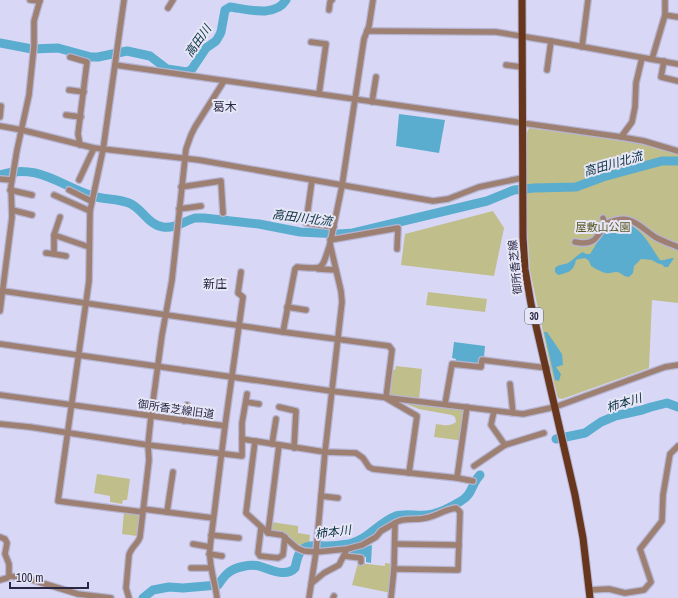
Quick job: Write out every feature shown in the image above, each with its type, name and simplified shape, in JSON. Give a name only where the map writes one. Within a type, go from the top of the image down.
[{"type":"main road","name":"御所香芝線","points":[[522,0],[522,237],[526,275],[531,304],[581,522],[590,594]]},
{"type":"street","points":[[0,311],[11,225],[11,180],[29,95],[34,46],[34,21],[40,0],[30,0]]},
{"type":"street","points":[[124,0],[103,150],[91,201],[89,247],[90,274],[58,501],[213,518]]},
{"type":"street","points":[[168,8],[173,0]]},
{"type":"street","points":[[329,10],[330,2],[332,0]]},
{"type":"street","points":[[318,269],[322,266],[334,227],[342,186],[364,39],[374,0]]},
{"type":"street","points":[[582,47],[588,0]]},
{"type":"street","points":[[652,59],[665,15],[665,0]]},
{"type":"street","points":[[665,15],[678,17]]},
{"type":"street","points":[[367,31],[487,32],[551,40],[678,64]]},
{"type":"street","points":[[547,70],[551,40]]},
{"type":"street","points":[[312,42],[326,44],[319,94]]},
{"type":"street","points":[[70,57],[87,62],[78,134],[80,145]]},
{"type":"street","points":[[621,137],[632,122],[635,107],[636,84],[642,58]]},
{"type":"street","points":[[664,61],[661,77],[678,81]]},
{"type":"street","points":[[115,65],[621,137],[644,141],[678,152]]},
{"type":"street","points":[[506,65],[522,67]]},
{"type":"street","points":[[372,102],[376,77]]},
{"type":"street","points":[[129,598],[126,588],[129,555],[130,550],[140,540],[149,460],[148,445],[158,366],[172,280],[176,231],[185,159],[191,135],[224,81]]},
{"type":"street","points":[[69,90],[84,92]]},
{"type":"street","points":[[0,117],[1,106]]},
{"type":"street","points":[[66,115],[81,117]]},
{"type":"street","points":[[0,126],[103,150],[185,159],[426,201],[440,201],[479,187],[522,178]]},
{"type":"street","points":[[79,180],[94,148]]},
{"type":"street","points":[[0,180],[11,180]]},
{"type":"street","points":[[312,180],[306,223],[334,227]]},
{"type":"street","points":[[181,187],[221,181],[223,213]]},
{"type":"street","points":[[10,190],[32,195]]},
{"type":"street","points":[[69,190],[91,201]]},
{"type":"street","points":[[54,195],[90,211]]},
{"type":"street","points":[[179,209],[201,206]]},
{"type":"street","points":[[12,210],[32,215]]},
{"type":"street","points":[[54,254],[54,235],[60,217]]},
{"type":"street","points":[[575,242],[584,244],[595,240],[604,221],[617,219],[632,220],[656,238],[678,247]]},
{"type":"street","points":[[330,240],[398,228],[397,249]]},
{"type":"street","points":[[54,235],[89,247]]},
{"type":"street","points":[[310,598],[331,390],[342,302],[330,240]]},
{"type":"street","points":[[46,253],[66,256]]},
{"type":"street","points":[[283,332],[295,269],[297,267],[336,270]]},
{"type":"street","points":[[225,426],[244,297],[238,293],[241,272]]},
{"type":"street","points":[[2,292],[337,340],[389,346],[392,350],[386,398]]},
{"type":"street","points":[[287,308],[306,310]]},
{"type":"street","points":[[0,344],[386,398],[513,413],[530,413],[555,407],[665,367],[678,365]]},
{"type":"street","points":[[445,404],[452,364],[481,367],[482,360],[546,368]]},
{"type":"street","points":[[510,384],[513,413]]},
{"type":"street","points":[[0,424],[30,427],[148,445],[242,456],[242,423],[248,394]]},
{"type":"street","name":"御所香芝線旧道","points":[[0,395],[225,426],[209,554],[217,598]]},
{"type":"street","points":[[386,398],[417,416],[409,473]]},
{"type":"street","points":[[246,402],[259,404]]},
{"type":"street","points":[[184,421],[187,405]]},
{"type":"street","points":[[279,407],[296,411],[294,448]]},
{"type":"street","points":[[457,478],[467,407]]},
{"type":"street","points":[[494,411],[491,424],[505,445]]},
{"type":"street","points":[[268,533],[276,419]]},
{"type":"street","points":[[474,466],[505,445],[544,433]]},
{"type":"street","points":[[242,439],[294,448],[356,454],[360,455],[365,464],[373,469],[473,481]]},
{"type":"street","points":[[255,441],[246,513],[268,533],[282,535],[297,548],[304,551],[316,548],[347,549],[370,541],[381,531],[400,520],[428,518],[456,508],[460,512],[458,570],[394,569]]},
{"type":"street","points":[[590,594],[609,589],[625,593],[644,590],[651,582],[640,549],[662,521],[663,495],[670,454],[678,446]]},
{"type":"street","points":[[168,512],[173,472]]},
{"type":"street","points":[[321,496],[338,498]]},
{"type":"street","points":[[391,598],[394,569],[395,523]]},
{"type":"street","points":[[261,528],[258,553],[260,556],[278,558],[283,555],[285,537]]},
{"type":"street","points":[[211,535],[239,538]]},
{"type":"street","points":[[0,537],[5,539],[7,543],[5,554],[10,564],[9,576]]},
{"type":"street","points":[[193,544],[210,546]]},
{"type":"street","points":[[395,544],[459,545]]},
{"type":"street","points":[[312,583],[324,573],[338,565],[347,549]]},
{"type":"street","points":[[209,554],[222,556]]},
{"type":"street","points":[[344,556],[361,558],[361,562]]},
{"type":"street","points":[[191,568],[212,568]]},
{"type":"street","points":[[0,580],[9,576],[26,578],[72,593],[111,598]]},
{"type":"green space","name":"屋敷山公園","points":[[529,128],[648,145],[678,153],[678,303],[652,300],[649,368],[562,399],[558,398],[554,383],[530,271],[527,229],[526,135]]},
{"type":"green space","points":[[493,211],[504,228],[494,276],[401,265],[405,234]]},
{"type":"green space","points":[[428,292],[487,299],[485,312],[426,305]]},
{"type":"green space","points":[[396,366],[422,369],[419,400],[393,396],[390,394],[393,370],[395,370]]},
{"type":"green space","points":[[401,400],[469,409],[465,441],[434,437],[436,424],[449,425],[456,422],[455,417],[452,415],[419,409],[401,402]]},
{"type":"green space","points":[[97,474],[130,479],[127,500],[123,500],[122,504],[110,502],[110,496],[94,493]]},
{"type":"green space","points":[[124,512],[140,514],[137,536],[122,534]]},
{"type":"green space","points":[[271,522],[298,526],[298,533],[310,535],[309,543],[304,543],[299,546],[283,532],[274,531],[270,527]]},
{"type":"green space","points":[[358,563],[385,566],[385,563],[393,564],[391,593],[352,585]]},
{"type":"water","points":[[399,114],[445,120],[439,153],[396,146]]},
{"type":"water","points":[[615,223],[623,223],[637,229],[647,240],[660,260],[674,258],[668,267],[664,267],[663,265],[652,260],[641,259],[634,266],[633,273],[627,277],[616,272],[605,273],[600,271],[591,266],[589,261],[585,258],[576,260],[574,267],[568,272],[558,275],[555,272],[555,268],[568,263],[583,252],[590,254],[607,227]]},
{"type":"water","points":[[544,332],[547,332],[562,354],[563,365],[556,367],[561,374],[559,381],[555,380]]},
{"type":"water","points":[[454,342],[485,346],[484,357],[481,357],[480,366],[455,363],[456,359],[452,358]]},
{"type":"water","points":[[372,545],[371,563],[366,562],[366,557],[349,556],[350,551]]},
{"type":"waterway","name":"高田川","points":[[0,43],[32,49],[58,48],[91,57],[127,51],[150,56],[167,69],[187,72],[192,69],[206,48],[216,41],[221,32],[225,10],[230,7],[268,11],[281,6],[286,0]]},
{"type":"waterway","name":"高田川北流","points":[[0,175],[13,172],[25,172],[46,176],[95,197],[119,200],[134,205],[149,220],[158,226],[163,227],[172,227],[195,218],[204,218],[259,224],[300,232],[339,234],[353,233],[487,201],[514,190],[576,187],[603,177],[662,161],[678,161]]},
{"type":"waterway","name":"柿本川","points":[[556,439],[585,433],[601,422],[615,416],[667,403],[678,407]]},
{"type":"waterway","name":"柿本川","points":[[143,598],[153,590],[169,587],[183,588],[218,585],[228,573],[243,566],[259,566],[282,573],[291,571],[295,568],[300,553],[306,547],[314,545],[330,546],[349,544],[368,535],[396,516],[431,514],[449,508],[468,495],[480,475]]},
{"type":"district","name":"葛木","points":[[225,107]]},
{"type":"district","name":"新庄","points":[[215,284]]}]
